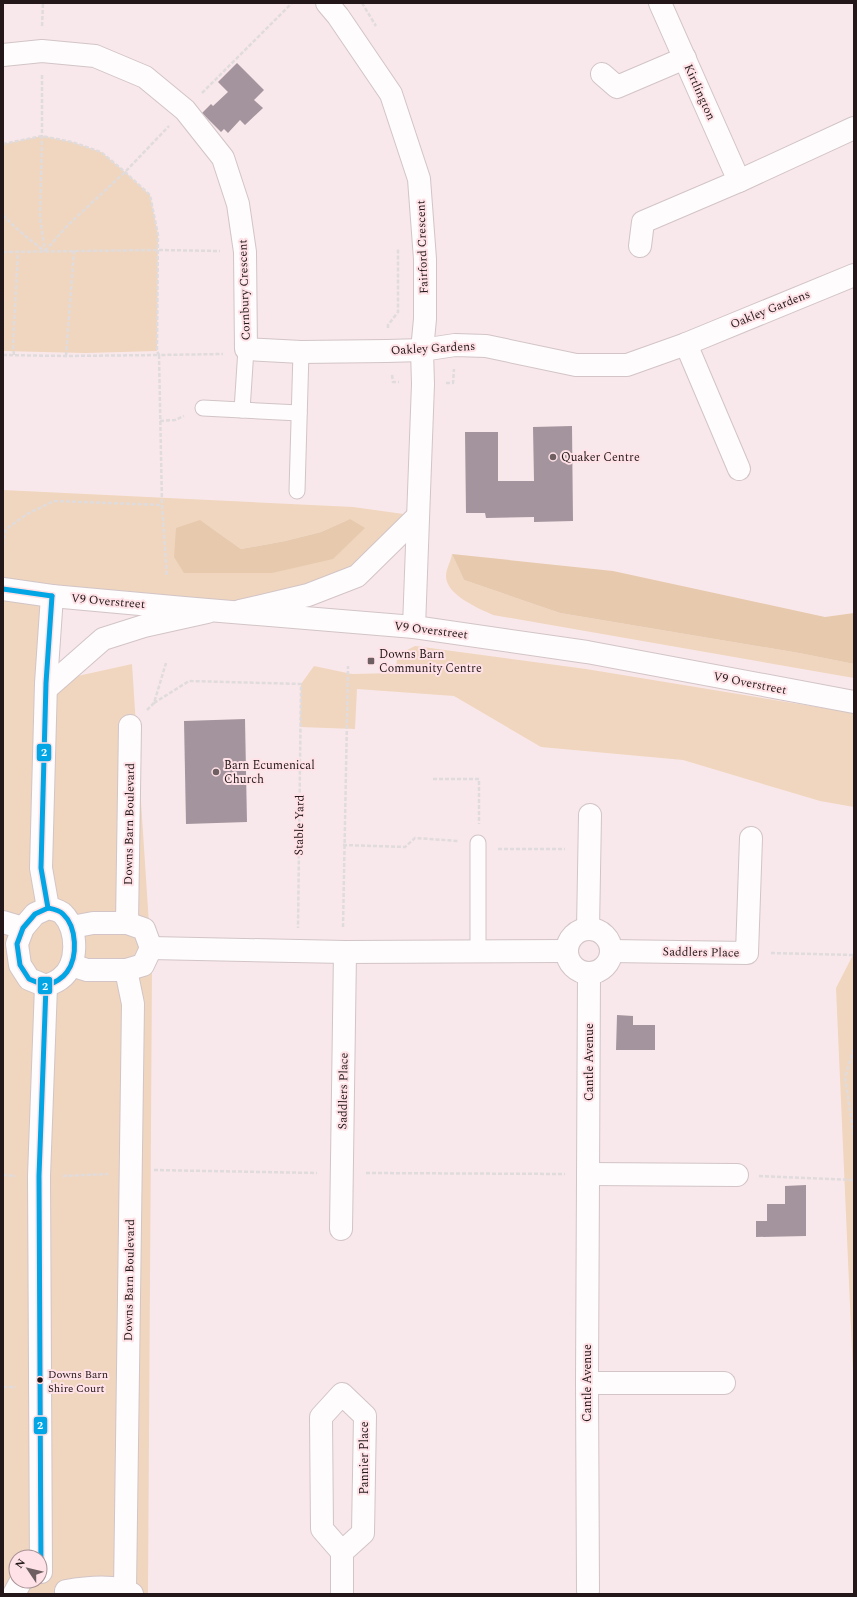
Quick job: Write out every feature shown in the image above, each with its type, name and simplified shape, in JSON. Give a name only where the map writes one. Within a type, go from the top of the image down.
[{"type":"street","name":"Fairford Crescent","points":[[327,3],[338,16],[391,94],[419,179],[425,259],[425,319],[422,350],[423,384],[414,627]]},
{"type":"street","name":"Kirtlington","points":[[660,3],[739,181]]},
{"type":"street","name":"Cornbury Crescent","points":[[3,55],[42,51],[95,56],[145,77],[185,110],[223,158],[238,204],[245,252],[246,349]]},
{"type":"street","points":[[602,74],[617,86],[685,58]]},
{"type":"street","points":[[640,246],[642,222],[739,181],[854,128]]},
{"type":"street","name":"Oakley Gardens","points":[[246,349],[301,352],[422,350],[456,345],[486,346],[576,365],[627,365],[686,344],[854,275]]},
{"type":"street","points":[[686,344],[739,469]]},
{"type":"street","points":[[46,689],[103,639],[144,626],[308,595],[357,576],[418,516]]},
{"type":"street","name":"V9 Overstreet","points":[[3,589],[52,596],[414,627],[587,652],[854,702]]},
{"type":"street","points":[[48,908],[41,868],[46,689],[52,596]]},
{"type":"street","name":"Downs Barn Boulevard","points":[[127,923],[130,726]]},
{"type":"street","points":[[588,929],[590,815]]},
{"type":"street","name":"Saddlers Place","points":[[611,951],[747,953],[751,838]]},
{"type":"street","points":[[48,908],[62,912],[72,927],[75,946],[71,965],[61,979],[46,986],[29,979],[11,967],[17,944],[13,925],[48,908]]},
{"type":"street","points":[[71,965],[88,970],[126,970],[143,965],[151,948],[144,929],[127,923],[93,922],[72,927]]},
{"type":"street","points":[[588,929],[601,933],[610,944],[611,958],[607,964],[596,972],[589,974],[582,972],[571,964],[567,951],[569,944],[576,934],[588,929]]},
{"type":"street","points":[[151,948],[344,952],[567,951]]},
{"type":"street","name":"Saddlers Place","points":[[341,1230],[344,952]]},
{"type":"street","name":"Downs Barn Boulevard","points":[[126,970],[134,1004],[130,1170],[128,1592]]},
{"type":"street","name":"Cantle Avenue","points":[[587,1593],[589,974]]},
{"type":"street","points":[[40,1549],[39,1176],[46,986]]},
{"type":"street","points":[[588,1174],[737,1175]]},
{"type":"street","points":[[587,1383],[724,1383]]},
{"type":"street","name":"Pannier Place","points":[[342,1394],[365,1416],[363,1533],[342,1552],[322,1529],[321,1417],[342,1394]]},
{"type":"street","points":[[342,1552],[342,1594]]},
{"type":"street","points":[[48,1574],[55,1576],[66,1592],[84,1588],[128,1592]]},
{"type":"lane","points":[[242,410],[246,349]]},
{"type":"lane","points":[[297,491],[301,352]]},
{"type":"lane","points":[[203,408],[299,413]]},
{"type":"lane","points":[[478,951],[479,846]]},
{"type":"path","points":[[43,3],[40,218],[44,251]]},
{"type":"path","points":[[44,251],[68,225],[125,172],[292,3]]},
{"type":"path","points":[[3,144],[42,136],[72,142],[101,152],[150,195],[158,235],[157,351],[159,355],[162,505],[167,577]]},
{"type":"path","points":[[3,215],[17,229],[44,251]]},
{"type":"path","points":[[398,245],[398,312],[388,325],[387,350],[393,382],[423,384],[453,383]]},
{"type":"path","points":[[3,252],[158,250],[245,252]]},
{"type":"path","points":[[14,355],[12,345],[18,251]]},
{"type":"path","points":[[66,356],[74,251]]},
{"type":"path","points":[[3,355],[66,356],[238,354],[246,349]]},
{"type":"path","points":[[160,421],[175,420],[203,408]]},
{"type":"path","points":[[3,545],[6,529],[27,514],[54,501],[162,505]]},
{"type":"path","points":[[130,726],[154,703],[166,663]]},
{"type":"path","points":[[344,952],[343,846],[348,666]]},
{"type":"path","name":"Stable Yard","points":[[154,703],[189,681],[301,684],[297,951]]},
{"type":"path","points":[[433,779],[479,779],[479,846]]},
{"type":"path","points":[[343,846],[405,847],[415,838],[479,846],[590,849]]},
{"type":"path","points":[[747,953],[854,955]]},
{"type":"path","points":[[854,1049],[845,1078],[854,1137]]},
{"type":"path","points":[[3,1175],[39,1176],[115,1174],[130,1170],[588,1174]]},
{"type":"path","points":[[737,1175],[854,1180]]},
{"type":"shaded area","points":[[42,136],[72,142],[101,152],[150,195],[158,235],[157,351],[85,353],[3,351],[3,144]]},
{"type":"shaded area","points":[[3,490],[353,507],[418,516],[357,576],[237,612],[52,596],[46,683],[132,664],[152,970],[148,1594],[3,1594]],"holes":[[[350,519],[272,573],[200,520],[241,549],[285,541],[321,532]]]},
{"type":"shaded area","points":[[350,519],[365,528],[333,559],[272,573],[184,573],[174,557],[176,528],[200,520],[241,549],[285,541],[321,532]]},
{"type":"shaded area","points":[[452,554],[464,580],[560,613],[799,653],[854,664],[854,678],[493,615],[464,600],[451,589],[447,583],[446,576]]},
{"type":"shaded area","points":[[452,554],[613,571],[825,617],[854,613],[854,664],[799,653],[560,613],[464,580]]},
{"type":"shaded area","points":[[415,646],[586,669],[854,713],[854,807],[820,801],[683,760],[541,747],[454,696],[357,689],[355,729],[300,727],[301,684],[314,666],[352,674],[396,673],[397,655]]},
{"type":"shaded area","points":[[854,953],[854,1396],[836,988]]},
{"type":"building","points":[[237,63],[264,90],[254,100],[263,108],[245,125],[240,120],[228,133],[224,129],[221,132],[202,113],[211,104],[213,106],[228,92],[218,82]]},
{"type":"building","name":"Quaker Centre","points":[[572,426],[573,521],[534,522],[534,517],[486,518],[485,513],[466,513],[465,432],[498,432],[498,481],[534,481],[533,427]]},
{"type":"building","name":"Barn Ecumenical Church","points":[[245,719],[247,822],[186,824],[184,721]]},
{"type":"building","points":[[617,1015],[633,1016],[633,1025],[655,1025],[655,1050],[616,1050]]},
{"type":"building","points":[[806,1185],[806,1236],[756,1237],[756,1221],[767,1221],[767,1204],[785,1204],[785,1186]]},
{"type":"transit line","name":"2","points":[[3,589],[52,596]]},
{"type":"transit line","name":"2","points":[[48,908],[41,868],[46,683],[52,596]]},
{"type":"transit line","name":"2","points":[[48,908],[60,912],[68,920],[73,934],[74,950],[71,966],[67,972],[63,977],[46,986],[29,979],[20,965],[17,944],[23,928],[35,914],[48,908]]},
{"type":"transit line","name":"2","points":[[41,1549],[39,1176],[46,986]]},
{"type":"place","name":"Quaker Centre","points":[[553,457]]},
{"type":"place","name":"Downs Barn Community Centre","points":[[371,661]]},
{"type":"place","name":"Barn Ecumenical Church","points":[[216,772]]},
{"type":"place","name":"Downs Barn Shire Court","points":[[40,1380]]}]
